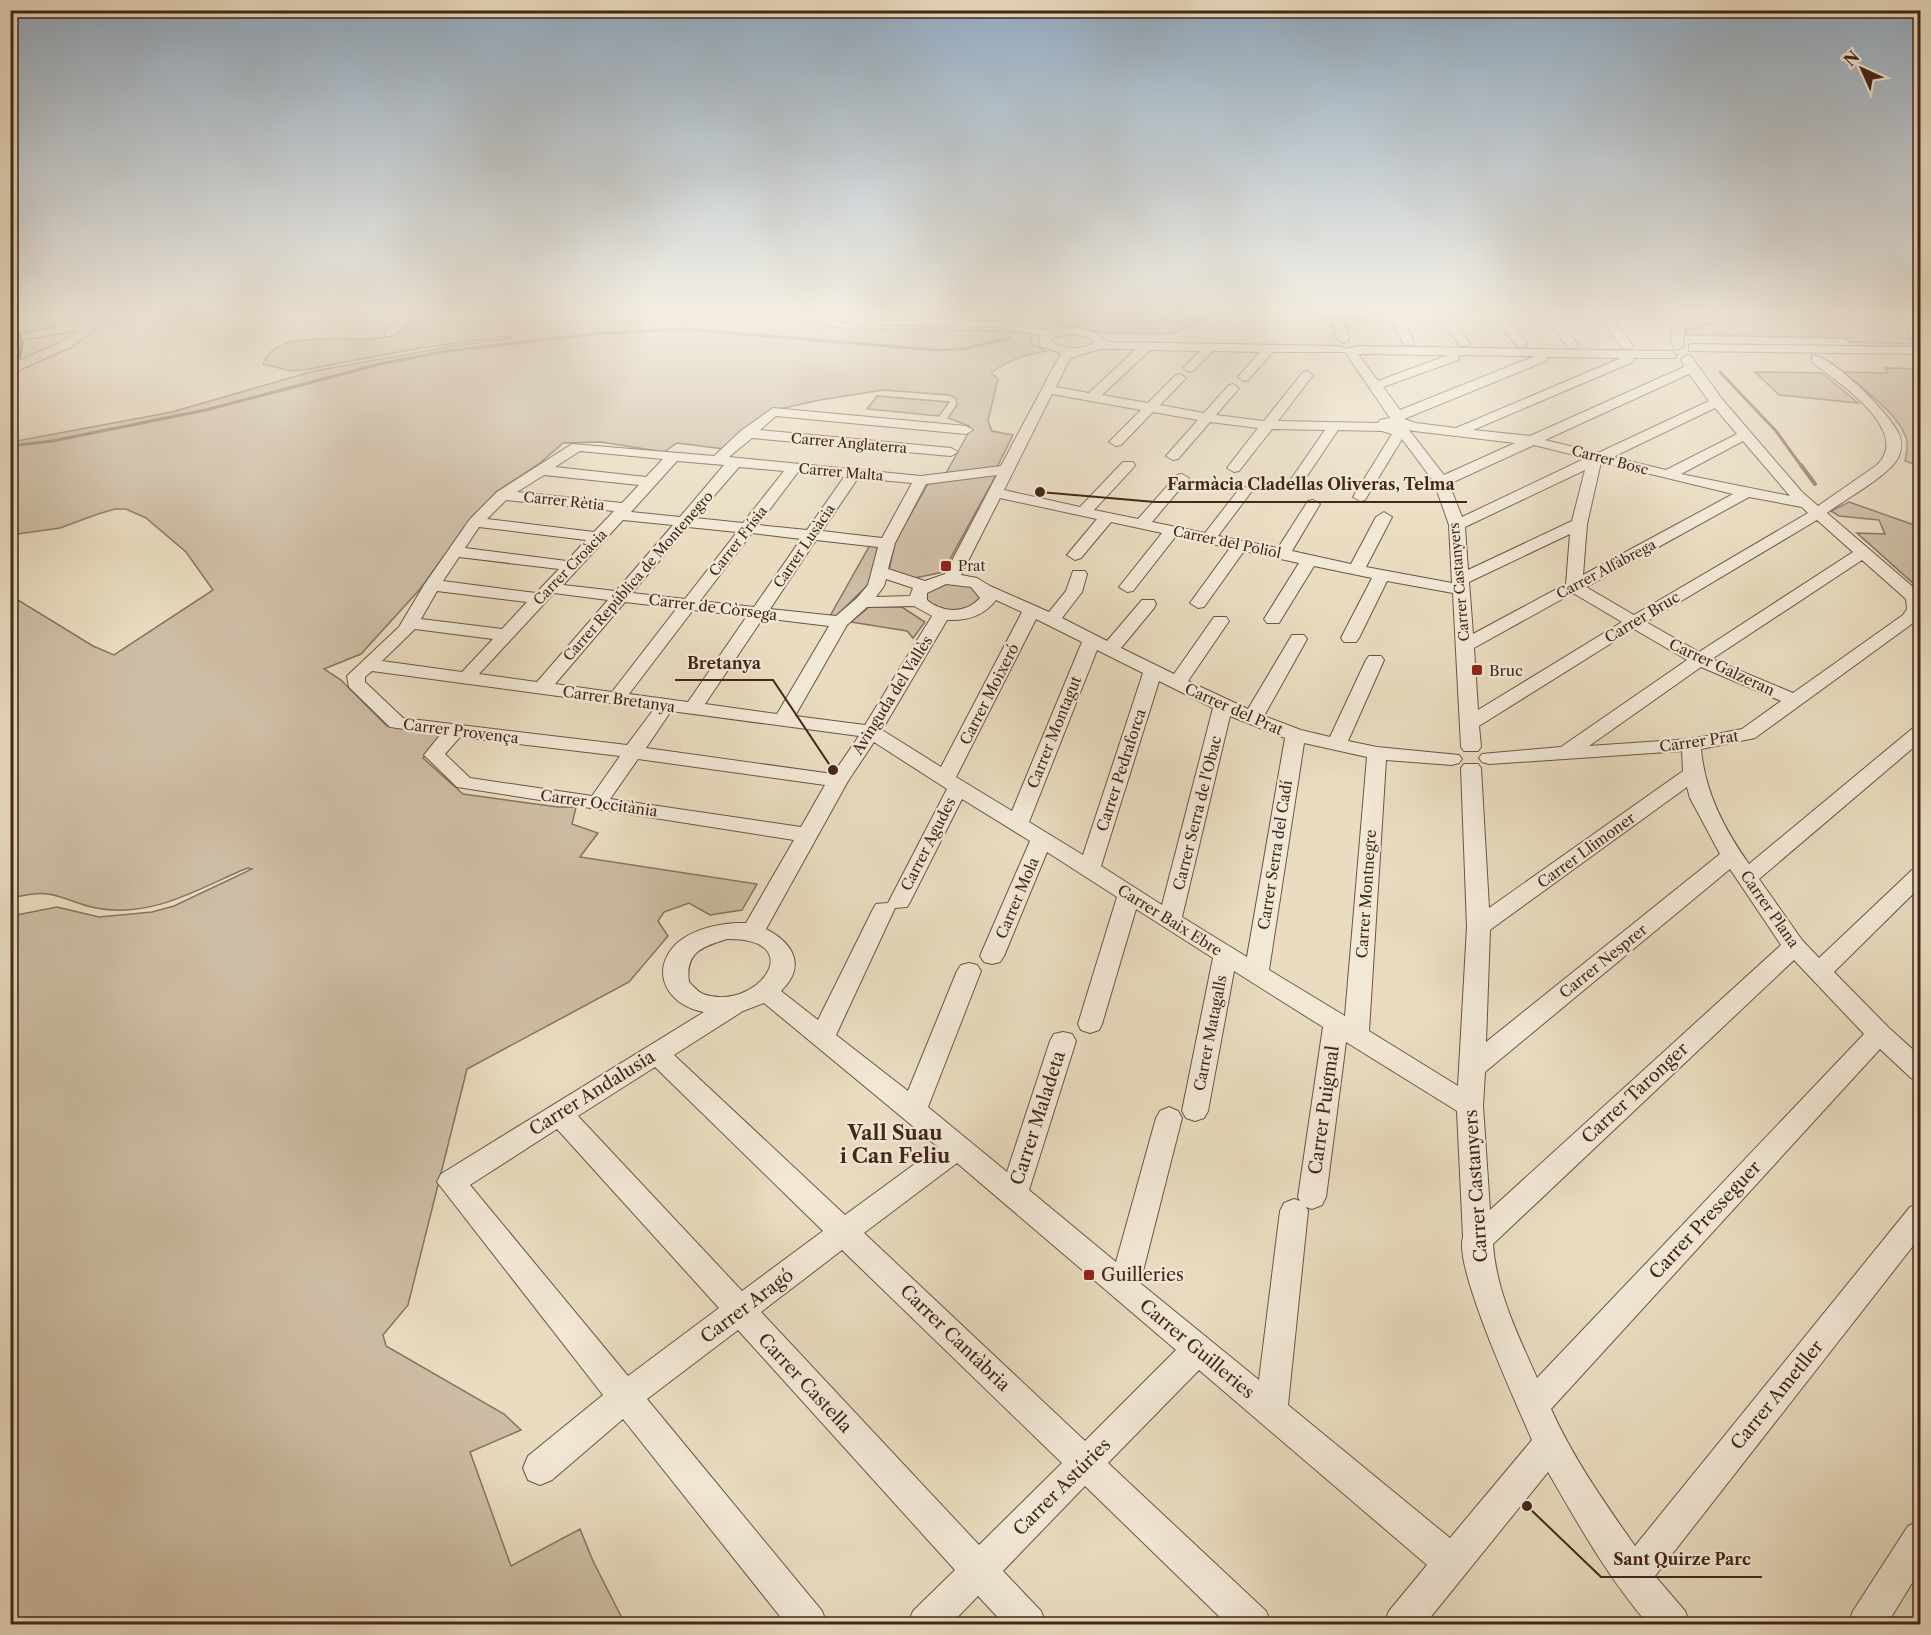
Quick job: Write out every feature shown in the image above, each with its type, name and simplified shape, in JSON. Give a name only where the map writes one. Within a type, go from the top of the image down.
[{"type":"street","points":[[1092,397],[1102,387]]},
{"type":"street","points":[[1116,442],[1170,387]]},
{"type":"street","points":[[1234,468],[1297,387]]},
{"type":"street","name":"Carrer Castanyers","points":[[1376,387],[1399,426],[1441,482],[1457,525],[1479,927],[1470,1106],[1476,1241],[1488,1296],[1532,1406],[1550,1444],[1588,1508],[1646,1594],[1672,1624]]},
{"type":"street","points":[[1360,497],[1399,426],[1481,387]]},
{"type":"street","points":[[1458,431],[1553,387]]},
{"type":"street","points":[[1441,482],[1534,441],[1637,387]]},
{"type":"street","points":[[1709,387],[1717,402],[1811,508],[1914,597],[1916,602],[1914,614]]},
{"type":"street","name":"Carrer Bruc","points":[[1469,724],[1811,508],[1874,475],[1891,458],[1895,448],[1895,437],[1888,424],[1870,404],[1850,387]]},
{"type":"street","points":[[1173,456],[1233,388]]},
{"type":"street","points":[[863,602],[921,593],[951,579],[1048,389]]},
{"type":"street","name":"Carrer Bosc","points":[[1048,389],[1206,417],[1268,425],[1399,426],[1534,441],[1811,508]]},
{"type":"street","points":[[1457,525],[1717,402]]},
{"type":"street","points":[[718,460],[773,412],[966,430]]},
{"type":"street","points":[[838,457],[863,421]]},
{"type":"street","points":[[1296,482],[1334,426]]},
{"type":"street","name":"Carrer Anglaterra","points":[[747,433],[838,457],[951,452]]},
{"type":"street","points":[[1668,475],[1745,435]]},
{"type":"street","name":"Carrer Malta","points":[[577,447],[794,468],[838,457],[854,473],[921,480],[1007,470]]},
{"type":"street","name":"Carrer Provença","points":[[577,447],[502,495],[476,522],[432,585],[406,630],[356,676],[356,683],[397,723],[633,752],[838,781]]},
{"type":"street","name":"Carrer Croàcia","points":[[465,679],[674,456]]},
{"type":"street","points":[[1574,587],[1579,524],[1598,458]]},
{"type":"street","name":"Carrer República de Montenegro","points":[[541,689],[735,462]]},
{"type":"street","points":[[1083,512],[1128,465]]},
{"type":"street","name":"Carrer Frísia","points":[[616,699],[794,468]]},
{"type":"street","points":[[541,470],[651,482]]},
{"type":"street","name":"Carrer Lusàcia","points":[[693,708],[854,473]]},
{"type":"street","points":[[1142,524],[1182,478]]},
{"type":"street","points":[[783,720],[840,622],[863,602],[876,586],[887,543],[921,480]]},
{"type":"street","points":[[1208,539],[1245,491]]},
{"type":"street","name":"Carrer Alfàbrega","points":[[1464,646],[1748,492]]},
{"type":"street","name":"Carrer del Poliol","points":[[995,493],[1356,570],[1460,584]]},
{"type":"street","name":"Carrer Rètia","points":[[502,495],[623,511],[685,522],[887,543]]},
{"type":"street","points":[[1282,554],[1313,504]]},
{"type":"street","points":[[1075,555],[1107,517]]},
{"type":"street","points":[[1356,570],[1384,518]]},
{"type":"street","points":[[476,522],[599,537]]},
{"type":"street","points":[[1460,584],[1579,524]]},
{"type":"street","points":[[1128,587],[1172,531]]},
{"type":"street","points":[[1198,603],[1239,546]]},
{"type":"street","points":[[455,552],[571,566]]},
{"type":"street","points":[[1566,753],[1699,660],[1864,552]]},
{"type":"street","points":[[1273,619],[1310,560]]},
{"type":"street","points":[[881,572],[921,593]]},
{"type":"street","points":[[1051,620],[1074,592],[1079,574]]},
{"type":"street","points":[[1350,638],[1382,574]]},
{"type":"street","name":"Carrer del Prat","points":[[951,579],[968,580],[1223,706],[1295,735],[1377,753],[1471,758]]},
{"type":"street","points":[[1899,583],[1920,591]]},
{"type":"street","name":"Carrer de Còrsega","points":[[432,585],[621,596],[840,622]]},
{"type":"street","name":"Carrer Galzeran","points":[[1574,587],[1632,623],[1699,660],[1796,701]]},
{"type":"street","points":[[978,610],[989,599],[987,590]]},
{"type":"street","points":[[921,593],[923,607],[942,614]]},
{"type":"street","points":[[1110,649],[1148,604]]},
{"type":"street","name":"Carrer del Prat","points":[[942,614],[959,614],[978,610],[1032,610]]},
{"type":"street","name":"Carrer Moixeró","points":[[952,783],[1032,610]]},
{"type":"street","name":"Avinguda del Vallès","points":[[753,932],[838,781],[871,732],[942,614]]},
{"type":"street","name":"Carrer Prat","points":[[1471,758],[1691,745],[1748,734],[1914,614]]},
{"type":"street","points":[[1177,683],[1220,621]]},
{"type":"street","points":[[410,622],[504,636]]},
{"type":"street","points":[[1252,719],[1298,639]]},
{"type":"street","name":"Carrer Montagut","points":[[1017,825],[1092,640]]},
{"type":"street","points":[[1336,745],[1375,660]]},
{"type":"street","name":"Carrer Bretanya","points":[[368,665],[871,732]]},
{"type":"street","name":"Carrer Pedraforca","points":[[1089,869],[1153,671]]},
{"type":"street","points":[[597,803],[665,706]]},
{"type":"street","name":"Carrer Serra de l'Obac","points":[[1170,920],[1223,706]]},
{"type":"street","name":"Carrer Occitània","points":[[455,730],[434,755],[464,783],[808,835]]},
{"type":"street","name":"Carrer Baix Ebre","points":[[871,732],[1470,1106]]},
{"type":"street","points":[[1748,877],[1920,732]]},
{"type":"street","name":"Carrer Serra del Cadí","points":[[1256,974],[1295,735]]},
{"type":"street","name":"Carrer Plana","points":[[1691,745],[1693,773],[1700,798],[1732,856],[1794,946],[1879,1034],[1919,1065]]},
{"type":"street","name":"Carrer Montnegre","points":[[1346,1029],[1377,753]]},
{"type":"street","name":"Carrer Llimoner","points":[[1479,927],[1693,773]]},
{"type":"street","name":"Carrer Agudes","points":[[822,1038],[952,783]]},
{"type":"street","name":"Carrer Mola","points":[[992,956],[1041,840]]},
{"type":"street","name":"Carrer Nesprer","points":[[1473,1066],[1732,856]]},
{"type":"street","points":[[1819,972],[1920,874]]},
{"type":"street","points":[[1090,1024],[1129,893]]},
{"type":"street","points":[[727,931],[753,932],[773,942],[780,950],[784,965],[777,982],[766,992],[734,1005],[720,1006],[696,1001],[677,986],[676,965],[683,952],[700,939],[727,931]]},
{"type":"street","name":"Carrer Taronger","points":[[1476,1241],[1794,946]]},
{"type":"street","name":"Carrer Matagalls","points":[[1124,1287],[1182,1115],[1225,955]]},
{"type":"street","points":[[913,1110],[969,971]]},
{"type":"street","name":"Carrer Guilleries","points":[[766,992],[913,1110],[1452,1563]]},
{"type":"street","name":"Carrer Andalusia","points":[[626,1397],[451,1182],[734,1005]]},
{"type":"street","name":"Carrer Puigmal","points":[[1271,1411],[1303,1204],[1346,1029]]},
{"type":"street","name":"Carrer Presseguer","points":[[1532,1406],[1879,1034]]},
{"type":"street","name":"Carrer Maladeta","points":[[1013,1195],[1063,1041]]},
{"type":"street","name":"Carrer Cantàbria","points":[[656,1053],[1253,1624]]},
{"type":"street","name":"Carrer Castella","points":[[559,1113],[1028,1624]]},
{"type":"street","name":"Carrer Aragó","points":[[540,1467],[626,1397],[956,1148]]},
{"type":"street","name":"Carrer Ametller","points":[[1634,1575],[1920,1216]]},
{"type":"street","name":"Carrer Astúries","points":[[926,1624],[1198,1349]]},
{"type":"street","points":[[626,1397],[809,1624]]},
{"type":"street","points":[[1402,1624],[1550,1444]]},
{"type":"street","points":[[1866,1624],[1920,1538]]},
{"type":"shaded area","points":[[258,387],[996,387],[988,421],[992,431],[1013,435],[997,467],[945,475],[970,430],[969,426],[948,418],[957,405],[956,398],[949,395],[883,390],[770,411],[724,449],[677,443],[664,452],[601,442],[563,443],[539,464],[496,492],[455,541],[421,588],[361,654],[324,669],[341,680],[387,726],[446,734],[423,758],[463,794],[558,807],[576,807],[572,824],[598,833],[580,857],[757,884],[742,910],[710,915],[689,903],[664,912],[658,921],[668,936],[629,982],[467,1069],[408,1305],[383,1335],[386,1346],[504,1414],[521,1430],[470,1452],[511,1566],[580,1529],[593,1561],[625,1624],[11,1624],[11,916],[57,907],[99,917],[152,912],[174,906],[252,869],[240,871],[188,895],[134,909],[96,908],[43,894],[11,898],[10,595],[93,646],[114,655],[213,590],[186,552],[146,518],[126,509],[115,509],[60,528],[11,535],[11,442],[172,412]]},
{"type":"shaded area","points":[[1771,387],[1839,387],[1858,403],[1779,395]]},
{"type":"shaded area","points":[[1861,387],[1920,387],[1920,466],[1905,461],[1907,442],[1904,432],[1881,404]]},
{"type":"shaded area","points":[[877,396],[949,402],[939,416],[867,409]]},
{"type":"shaded area","points":[[996,475],[943,572],[915,578],[889,570],[895,542],[929,482]]},
{"type":"shaded area","points":[[1849,502],[1920,527],[1920,586],[1914,584],[1857,533],[1885,534],[1879,520],[1839,516],[1831,511]]},
{"type":"shaded area","points":[[870,545],[879,547],[868,585],[836,616],[830,616]]},
{"type":"shaded area","points":[[967,583],[984,595],[974,608],[946,611],[925,602],[925,592],[937,584]]},
{"type":"shaded area","points":[[869,607],[902,607],[925,622],[913,638],[907,631],[851,622]]},
{"type":"waterway","points":[[10,446],[52,441],[206,410],[292,387]]},
{"type":"waterway","points":[[1735,387],[1776,431],[1802,467]]},
{"type":"waterway","points":[[1801,465],[1815,484]]},
{"type":"place","name":"Farmàcia Cladellas Oliveras, Telma","points":[[1040,492]]},
{"type":"place","name":"Prat","points":[[946,566]]},
{"type":"place","name":"Bruc","points":[[1477,670]]},
{"type":"place","name":"Bretanya","points":[[833,770]]},
{"type":"place","name":"Guilleries","points":[[1089,1275]]},
{"type":"place","name":"Sant Quirze Parc","points":[[1527,1506]]},
{"type":"district","name":"Vall Suau i Can Feliu","points":[[895,1144]]}]
